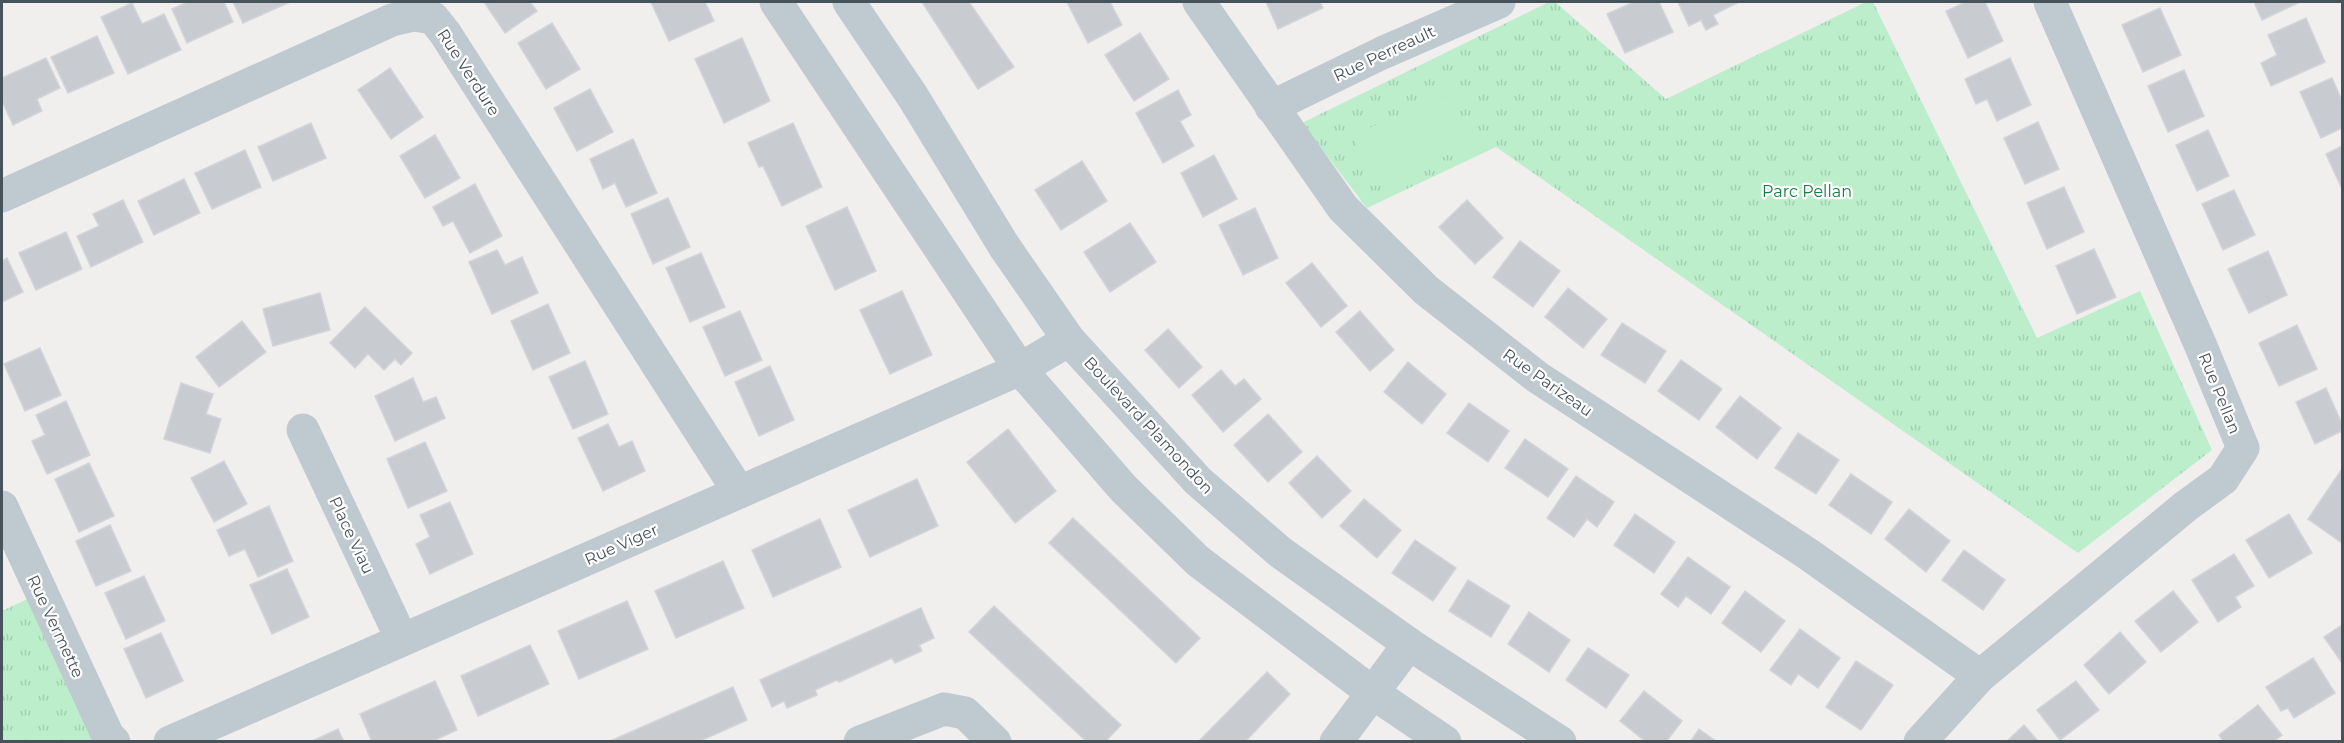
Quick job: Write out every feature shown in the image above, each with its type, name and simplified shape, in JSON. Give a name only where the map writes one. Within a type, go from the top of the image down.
[{"type":"street","points":[[776,2],[1020,369],[1123,488],[1198,561],[1373,693],[1445,741]]},
{"type":"street","name":"Boulevard Plamondon","points":[[849,2],[913,97],[1004,246],[1069,340],[1198,481],[1280,552],[1408,644],[1560,741]]},
{"type":"street","name":"Rue Parizeau","points":[[1199,2],[1343,208],[1426,290],[1537,377],[1808,554],[1980,676]]},
{"type":"street","name":"Rue Perreault","points":[[1271,107],[1382,53],[1498,2]]},
{"type":"street","name":"Rue Pellan","points":[[1920,741],[1980,676],[2186,506],[2223,479],[2243,448],[2200,344],[2050,2]]},
{"type":"street","name":"Rue Verdure","points":[[2,196],[392,20],[414,15],[433,18],[739,492]]},
{"type":"street","name":"Rue Viger","points":[[170,741],[1020,369],[1069,340]]},
{"type":"street","name":"Place Viau","points":[[303,430],[402,640]]},
{"type":"street","name":"Rue Vermette","points":[[2,507],[108,736],[114,741]]},
{"type":"street","points":[[1336,741],[1408,644]]},
{"type":"street","points":[[860,741],[944,709],[965,713],[995,741]]},
{"type":"green space","name":"Parc Pellan","points":[[1549,2],[1555,2],[1666,99],[1866,2],[1873,2],[2037,338],[2140,291],[2212,450],[2078,553],[1496,147],[1367,208],[1302,123]]},
{"type":"green space","points":[[1451,93],[1473,144],[1375,186],[1353,135]]},
{"type":"green space","points":[[40,593],[114,741],[2,741],[2,611]]},
{"type":"building","points":[[188,2],[224,2],[233,22],[187,43],[172,9]]},
{"type":"building","points":[[233,2],[290,2],[243,23]]},
{"type":"building","points":[[484,2],[530,2],[537,11],[505,33]]},
{"type":"building","points":[[651,2],[705,2],[714,21],[669,41]]},
{"type":"building","points":[[922,2],[969,2],[1014,67],[978,89]]},
{"type":"building","points":[[1067,2],[1110,2],[1122,25],[1088,43]]},
{"type":"building","points":[[1266,2],[1320,2],[1323,8],[1278,29]]},
{"type":"building","points":[[1634,2],[1659,2],[1673,32],[1625,53],[1607,14]]},
{"type":"building","points":[[1678,2],[1737,3],[1713,15],[1718,24],[1706,30],[1701,20],[1689,26]]},
{"type":"building","points":[[1966,2],[1985,2],[2003,41],[1968,58],[1946,11]]},
{"type":"building","points":[[2254,2],[2300,2],[2262,20]]},
{"type":"building","points":[[132,3],[142,24],[164,14],[181,50],[128,74],[101,17]]},
{"type":"building","points":[[2160,8],[2181,55],[2143,72],[2122,25]]},
{"type":"building","points":[[2306,18],[2325,62],[2271,86],[2261,63],[2277,55],[2268,35]]},
{"type":"building","points":[[552,23],[580,69],[546,89],[518,43]]},
{"type":"building","points":[[1140,33],[1169,79],[1134,101],[1105,55]]},
{"type":"building","points":[[97,36],[114,73],[68,93],[51,57]]},
{"type":"building","points":[[742,38],[770,101],[724,123],[695,59]]},
{"type":"building","points":[[46,58],[60,88],[37,99],[42,111],[13,125],[2,101],[2,78]]},
{"type":"building","points":[[2010,58],[2031,105],[1997,121],[1987,99],[1976,104],[1965,79]]},
{"type":"building","points":[[390,68],[423,117],[391,139],[358,90]]},
{"type":"building","points":[[2184,70],[2204,116],[2168,132],[2148,86]]},
{"type":"building","points":[[2332,78],[2342,101],[2342,128],[2321,138],[2300,92]]},
{"type":"building","points":[[590,89],[613,132],[577,151],[554,108]]},
{"type":"building","points":[[1178,90],[1191,115],[1180,121],[1194,146],[1163,163],[1136,113]]},
{"type":"building","points":[[2038,122],[2059,169],[2025,184],[2004,138]]},
{"type":"building","points":[[311,123],[326,158],[273,181],[258,147]]},
{"type":"building","points":[[793,123],[822,187],[782,206],[763,166],[759,167],[748,143]]},
{"type":"building","points":[[2208,130],[2229,176],[2197,191],[2176,145]]},
{"type":"building","points":[[435,135],[460,178],[425,198],[400,156]]},
{"type":"building","points":[[633,139],[657,193],[626,207],[615,183],[603,189],[590,159]]},
{"type":"building","points":[[2342,146],[2342,189],[2326,154]]},
{"type":"building","points":[[245,150],[261,187],[212,209],[195,173]]},
{"type":"building","points":[[1214,155],[1237,199],[1203,217],[1181,173]]},
{"type":"building","points":[[1082,161],[1107,201],[1061,230],[1035,190]]},
{"type":"building","points":[[184,179],[200,213],[154,235],[138,201]]},
{"type":"building","points":[[475,184],[502,236],[470,253],[453,221],[443,226],[433,207]]},
{"type":"building","points":[[2064,187],[2084,232],[2047,249],[2027,203]]},
{"type":"building","points":[[2234,190],[2255,235],[2223,250],[2202,204]]},
{"type":"building","points":[[668,198],[690,247],[653,264],[631,214]]},
{"type":"building","points":[[123,200],[143,242],[91,267],[77,236],[99,226],[93,214]]},
{"type":"building","points":[[1467,200],[1503,238],[1475,264],[1439,227]]},
{"type":"building","points":[[847,207],[876,271],[835,290],[806,226]]},
{"type":"building","points":[[1255,208],[1278,258],[1243,275],[1219,225]]},
{"type":"building","points":[[1130,223],[1156,262],[1110,292],[1084,252]]},
{"type":"building","points":[[66,232],[82,269],[36,290],[19,253]]},
{"type":"building","points":[[1520,241],[1560,271],[1533,307],[1493,277]]},
{"type":"building","points":[[2094,249],[2116,297],[2077,314],[2056,266]]},
{"type":"building","points":[[497,250],[505,265],[522,257],[538,293],[492,314],[469,262]]},
{"type":"building","points":[[2268,251],[2287,295],[2249,313],[2228,269]]},
{"type":"building","points":[[701,253],[725,307],[690,322],[666,268]]},
{"type":"building","points":[[7,258],[23,292],[2,302],[2,261]]},
{"type":"building","points":[[1312,263],[1347,306],[1321,327],[1286,283]]},
{"type":"building","points":[[1568,288],[1607,319],[1583,348],[1545,317]]},
{"type":"building","points":[[902,291],[932,355],[890,374],[860,310]]},
{"type":"building","points":[[320,293],[330,330],[273,346],[263,309]]},
{"type":"building","points":[[548,304],[570,353],[533,370],[511,321]]},
{"type":"building","points":[[365,307],[412,353],[401,365],[395,359],[384,370],[368,354],[355,368],[330,343]]},
{"type":"building","points":[[740,311],[762,360],[725,376],[703,327]]},
{"type":"building","points":[[1360,311],[1394,350],[1370,371],[1336,332]]},
{"type":"building","points":[[242,321],[266,352],[219,387],[196,357]]},
{"type":"building","points":[[1622,323],[1666,351],[1645,383],[1601,355]]},
{"type":"building","points":[[2297,325],[2317,369],[2279,386],[2259,343]]},
{"type":"building","points":[[1168,329],[1202,367],[1179,388],[1145,350]]},
{"type":"building","points":[[40,348],[61,395],[25,411],[4,364]]},
{"type":"building","points":[[1681,360],[1722,389],[1699,420],[1658,391]]},
{"type":"building","points":[[585,361],[608,414],[573,429],[549,377]]},
{"type":"building","points":[[1408,362],[1446,394],[1422,424],[1384,392]]},
{"type":"building","points":[[770,366],[794,420],[759,436],[735,382]]},
{"type":"building","points":[[1221,370],[1235,386],[1244,379],[1261,399],[1223,432],[1192,395]]},
{"type":"building","points":[[413,378],[423,402],[436,397],[445,418],[395,441],[375,396]]},
{"type":"building","points":[[181,383],[213,394],[206,414],[221,419],[210,453],[164,439]]},
{"type":"building","points":[[2326,388],[2342,424],[2342,431],[2315,444],[2296,402]]},
{"type":"building","points":[[1740,396],[1781,428],[1757,459],[1716,427]]},
{"type":"building","points":[[66,401],[90,455],[47,474],[32,441],[45,435],[36,415]]},
{"type":"building","points":[[1469,403],[1509,431],[1488,462],[1447,433]]},
{"type":"building","points":[[1268,414],[1302,452],[1268,482],[1234,445]]},
{"type":"building","points":[[608,424],[619,447],[632,441],[645,471],[603,491],[578,438]]},
{"type":"building","points":[[1008,429],[1056,491],[1015,523],[967,462]]},
{"type":"building","points":[[1798,433],[1839,460],[1816,494],[1775,468]]},
{"type":"building","points":[[1525,439],[1568,469],[1548,497],[1505,468]]},
{"type":"building","points":[[425,442],[447,491],[408,508],[387,459]]},
{"type":"building","points":[[1317,456],[1351,491],[1322,518],[1289,483]]},
{"type":"building","points":[[224,461],[247,504],[214,522],[191,478]]},
{"type":"building","points":[[89,463],[114,516],[79,532],[55,479]]},
{"type":"building","points":[[2342,469],[2342,543],[2308,519]]},
{"type":"building","points":[[1851,474],[1892,502],[1871,534],[1829,505]]},
{"type":"building","points":[[1576,476],[1614,502],[1597,527],[1587,519],[1574,537],[1547,518]]},
{"type":"building","points":[[917,479],[938,526],[870,557],[848,510]]},
{"type":"building","points":[[1364,499],[1401,530],[1377,558],[1340,526]]},
{"type":"building","points":[[450,502],[473,554],[430,574],[416,544],[430,537],[420,515]]},
{"type":"building","points":[[269,506],[293,561],[258,577],[245,549],[229,556],[217,530]]},
{"type":"building","points":[[1909,509],[1950,541],[1926,572],[1885,539]]},
{"type":"building","points":[[1635,514],[1675,542],[1654,573],[1614,545]]},
{"type":"building","points":[[2289,514],[2312,553],[2269,578],[2246,540]]},
{"type":"building","points":[[1073,518],[1200,638],[1176,663],[1049,543]]},
{"type":"building","points":[[820,519],[841,567],[773,597],[752,550]]},
{"type":"building","points":[[110,525],[131,571],[96,586],[76,541]]},
{"type":"building","points":[[1415,540],[1456,568],[1433,601],[1392,573]]},
{"type":"building","points":[[1964,550],[2005,580],[1983,610],[1942,580]]},
{"type":"building","points":[[2234,554],[2254,586],[2235,597],[2241,607],[2218,622],[2192,580]]},
{"type":"building","points":[[1688,557],[1730,587],[1711,614],[1686,596],[1678,607],[1661,594]]},
{"type":"building","points":[[723,561],[744,608],[676,638],[655,591]]},
{"type":"building","points":[[287,569],[309,617],[272,634],[250,585]]},
{"type":"building","points":[[144,576],[165,621],[126,639],[105,593]]},
{"type":"building","points":[[1468,580],[1510,606],[1491,637],[1449,611]]},
{"type":"building","points":[[1745,591],[1785,621],[1761,652],[1722,623]]},
{"type":"building","points":[[2173,591],[2198,622],[2161,652],[2135,621]]},
{"type":"building","points":[[627,601],[648,649],[579,679],[558,631]]},
{"type":"building","points":[[994,606],[1121,725],[1105,742],[1087,742],[969,632]]},
{"type":"building","points":[[921,608],[934,638],[919,645],[922,651],[895,663],[892,658],[839,682],[837,680],[815,690],[817,695],[787,708],[784,701],[772,707],[760,680]]},
{"type":"building","points":[[1529,612],[1570,640],[1549,672],[1508,644]]},
{"type":"building","points":[[2342,625],[2342,663],[2324,637]]},
{"type":"building","points":[[1800,629],[1840,658],[1818,688],[1798,674],[1791,685],[1770,670]]},
{"type":"building","points":[[2120,632],[2146,662],[2109,694],[2084,665]]},
{"type":"building","points":[[161,633],[183,681],[146,698],[124,649]]},
{"type":"building","points":[[530,645],[549,684],[478,716],[461,676]]},
{"type":"building","points":[[1588,648],[1629,675],[1606,708],[1566,680]]},
{"type":"building","points":[[2313,658],[2335,693],[2294,718],[2288,708],[2281,711],[2266,687]]},
{"type":"building","points":[[1856,661],[1893,685],[1861,730],[1826,707]]},
{"type":"building","points":[[1267,672],[1290,694],[1245,742],[1198,742]]},
{"type":"building","points":[[435,681],[457,730],[431,742],[372,742],[360,714]]},
{"type":"building","points":[[2076,681],[2099,710],[2060,740],[2037,710]]},
{"type":"building","points":[[733,687],[747,720],[698,742],[608,742]]},
{"type":"building","points":[[1644,691],[1682,721],[1666,742],[1646,742],[1620,721]]},
{"type":"building","points":[[2258,705],[2282,735],[2273,742],[2224,742],[2219,735]]},
{"type":"building","points":[[2024,725],[2039,742],[2006,742]]},
{"type":"building","points":[[338,729],[344,742],[310,742]]},
{"type":"building","points":[[1699,729],[1717,742],[1690,742]]}]
